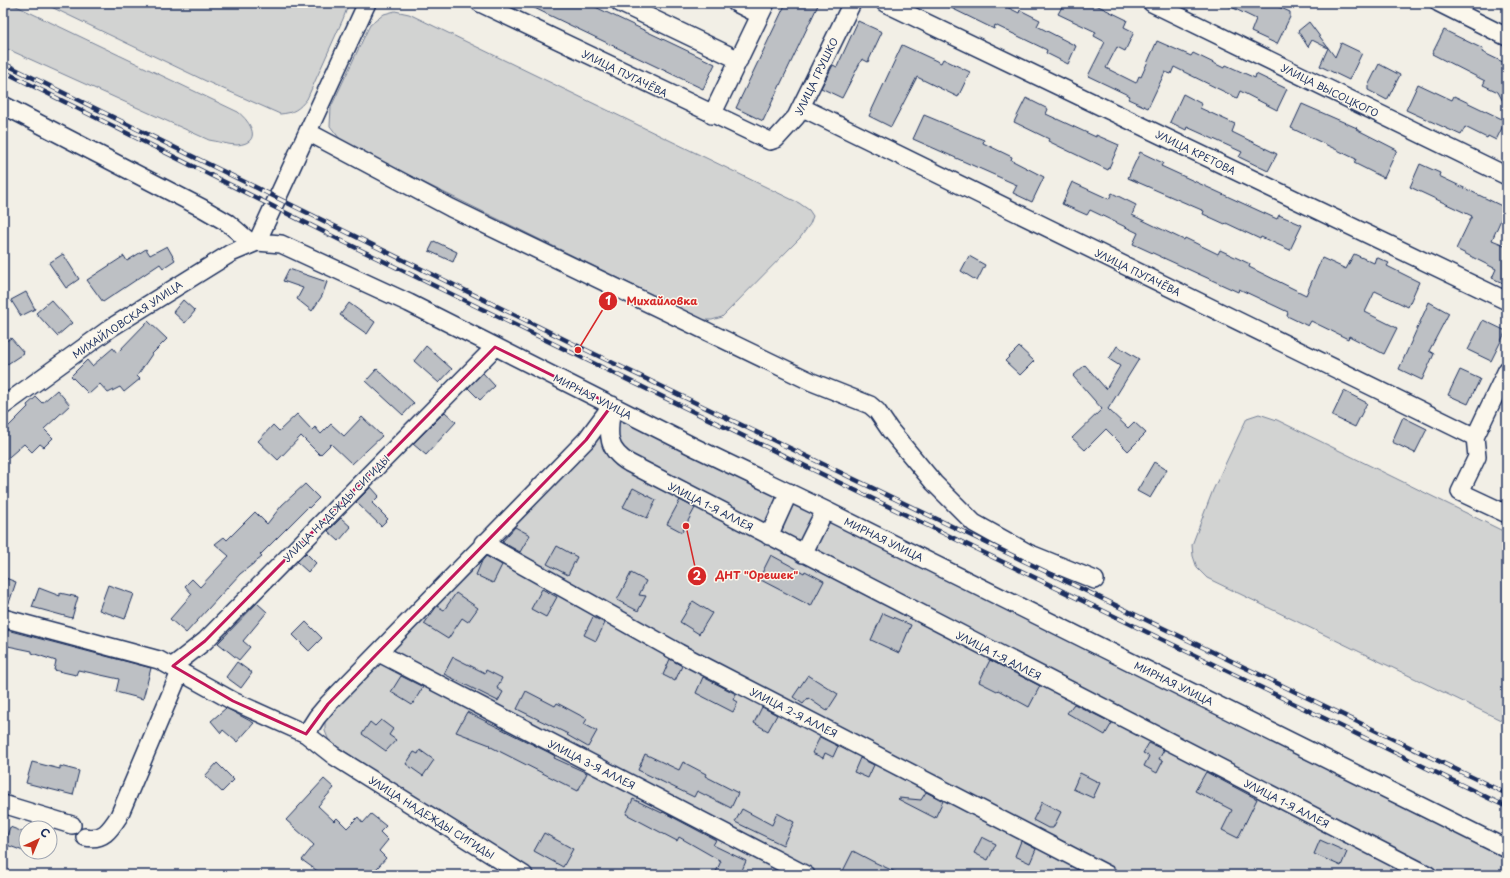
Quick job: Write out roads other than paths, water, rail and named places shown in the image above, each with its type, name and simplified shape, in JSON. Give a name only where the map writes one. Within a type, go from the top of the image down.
[{"type":"street","points":[[3,105],[202,208],[228,223],[254,242],[308,132],[368,3]]},
{"type":"street","points":[[620,3],[739,60]]},
{"type":"street","points":[[712,115],[763,9],[736,3]]},
{"type":"street","name":"УЛИЦА ГРУШКО","points":[[770,142],[776,139],[791,125],[852,3]]},
{"type":"street","name":"УЛИЦА КРЕТОВА","points":[[885,3],[1507,301]]},
{"type":"street","name":"УЛИЦА ВЫСОЦКОГО","points":[[1152,3],[1507,176]]},
{"type":"street","points":[[1439,3],[1507,37]]},
{"type":"street","name":"УЛИЦА ПУГАЧЁВА","points":[[485,4],[770,142]]},
{"type":"street","name":"УЛИЦА ПУГАЧЁВА","points":[[801,107],[1475,437]]},
{"type":"street","points":[[308,132],[451,208],[812,382],[863,401],[877,411],[916,462],[974,523],[1028,553],[1095,580]]},
{"type":"street","name":"МИРНАЯ УЛИЦА","points":[[254,242],[281,244],[409,303],[694,447],[789,492],[1507,849]]},
{"type":"street","name":"МИХАЙЛОВСКАЯ УЛИЦА","points":[[3,406],[112,328],[197,273],[254,242]]},
{"type":"street","name":"УЛИЦА НАДЕЖДЫ СИГИДЫ","points":[[176,669],[495,346]]},
{"type":"street","points":[[1507,370],[1475,437],[1477,457],[1460,492],[1507,514]]},
{"type":"street","points":[[306,734],[328,704],[586,440],[612,406]]},
{"type":"street","name":"УЛИЦА 1-Я АЛЛЕЯ","points":[[612,406],[610,439],[611,445],[620,457],[803,554],[1428,875]]},
{"type":"street","points":[[769,536],[789,492]]},
{"type":"street","points":[[803,554],[825,510]]},
{"type":"street","name":"УЛИЦА 2-Я АЛЛЕЯ","points":[[484,543],[679,653],[1108,875]]},
{"type":"street","name":"УЛИЦА НАДЕЖДЫ СИГИДЫ","points":[[3,618],[159,660],[233,701],[306,734],[334,756],[524,875]]},
{"type":"street","name":"УЛИЦА 3-Я АЛЛЕЯ","points":[[379,653],[806,875]]},
{"type":"street","points":[[85,837],[102,837],[109,831],[119,816],[176,669]]},
{"type":"street","points":[[3,804],[72,825]]},
{"type":"railway","points":[[3,63],[580,347],[1507,794]]},
{"type":"railway","points":[[3,71],[340,240],[1507,807]]},
{"type":"place","name":"Михайловка","points":[[578,350]]},
{"type":"place","name":"ДНТ \"Орешек\"","points":[[686,526]]}]
